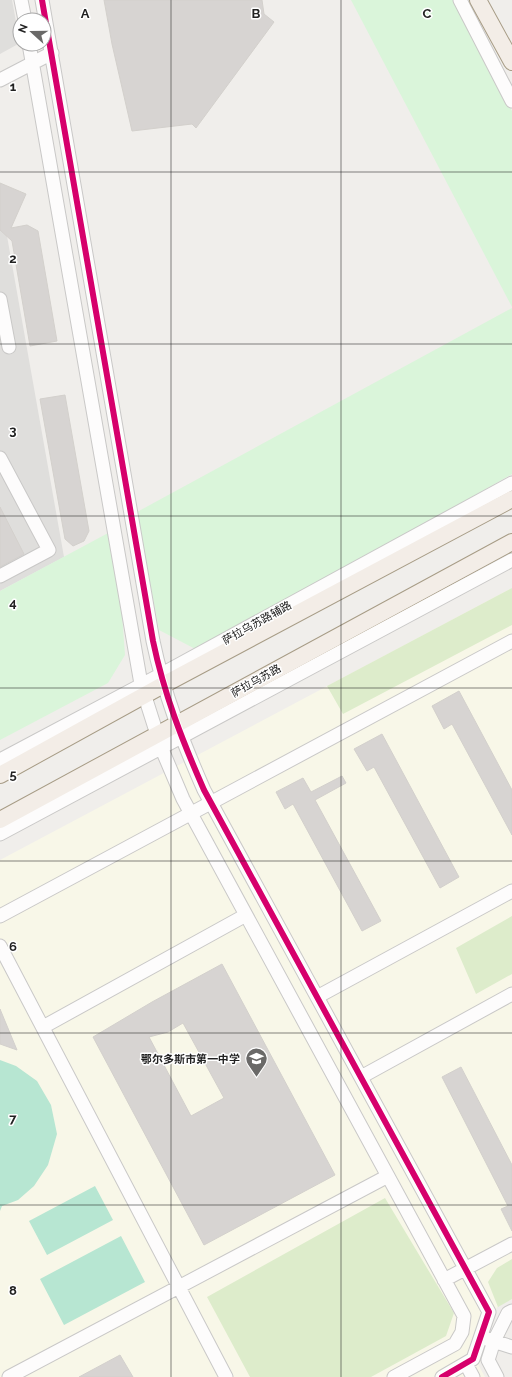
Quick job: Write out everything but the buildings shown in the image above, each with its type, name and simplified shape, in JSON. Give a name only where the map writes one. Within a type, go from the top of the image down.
[{"type":"main road","points":[[478,0],[512,62]]},
{"type":"main road","points":[[0,775],[143,690],[512,500]]},
{"type":"main road","name":"萨拉乌苏路","points":[[0,820],[178,731],[512,542]]},
{"type":"street","points":[[21,0],[23,12]]},
{"type":"street","points":[[42,0],[162,680],[178,731],[204,790],[489,1312],[473,1359],[442,1377]]},
{"type":"street","points":[[460,0],[512,101]]},
{"type":"street","points":[[30,52],[143,690],[159,741],[183,799],[464,1316],[462,1332],[455,1344],[394,1377]]},
{"type":"street","points":[[0,80],[52,53]]},
{"type":"street","points":[[0,299],[9,347]]},
{"type":"street","points":[[0,458],[49,550],[0,576]]},
{"type":"street","name":"萨拉乌苏路辅路","points":[[162,680],[512,483]]},
{"type":"street","points":[[178,731],[512,560]]},
{"type":"street","points":[[0,916],[512,641]]},
{"type":"street","points":[[0,760],[143,690]]},
{"type":"street","points":[[0,834],[159,741]]},
{"type":"street","points":[[317,997],[512,891]]},
{"type":"street","points":[[43,1027],[246,915]]},
{"type":"street","points":[[0,946],[226,1377]]},
{"type":"street","points":[[360,1077],[512,994]]},
{"type":"street","points":[[9,1377],[388,1176]]},
{"type":"street","points":[[444,1280],[512,1244]]},
{"type":"street","points":[[497,1377],[488,1360],[494,1341],[508,1313],[512,1311]]},
{"type":"street","points":[[462,1332],[512,1346]]},
{"type":"street","points":[[466,1364],[472,1377]]},
{"type":"shaded area","points":[[0,0],[12,0],[14,12],[12,12],[12,47],[0,54]]},
{"type":"shaded area","points":[[0,230],[7,236],[64,557],[0,591]]},
{"type":"shaded area","name":"鄂尔多斯市第一中学","points":[[512,588],[512,1299],[497,1307],[479,1366],[485,1377],[0,1377],[0,860]]},
{"type":"green space","points":[[351,0],[453,0],[512,111],[512,307]]},
{"type":"green space","points":[[512,308],[512,474],[201,652],[159,630],[137,512]]},
{"type":"green space","points":[[110,532],[122,614],[125,655],[108,683],[0,740],[0,591]]},
{"type":"green space","points":[[512,588],[512,625],[343,714],[327,686]]},
{"type":"green space","points":[[512,916],[512,974],[476,994],[456,948]]},
{"type":"green space","points":[[0,1060],[16,1066],[37,1081],[51,1105],[57,1134],[48,1165],[34,1186],[18,1200],[2,1206],[0,1211]]},
{"type":"green space","points":[[95,1186],[113,1220],[47,1255],[29,1221]]},
{"type":"green space","points":[[385,1198],[454,1313],[446,1336],[371,1377],[250,1377],[207,1297]]},
{"type":"green space","points":[[121,1236],[145,1282],[64,1325],[40,1279]]},
{"type":"green space","points":[[512,1259],[512,1299],[498,1307],[488,1282],[497,1268]]},
{"type":"cycle path","points":[[42,0],[157,661],[181,735],[204,790],[489,1312],[473,1359],[442,1377]]},
{"type":"place","name":"鄂尔多斯市第一中学","points":[[256,1078]]}]
